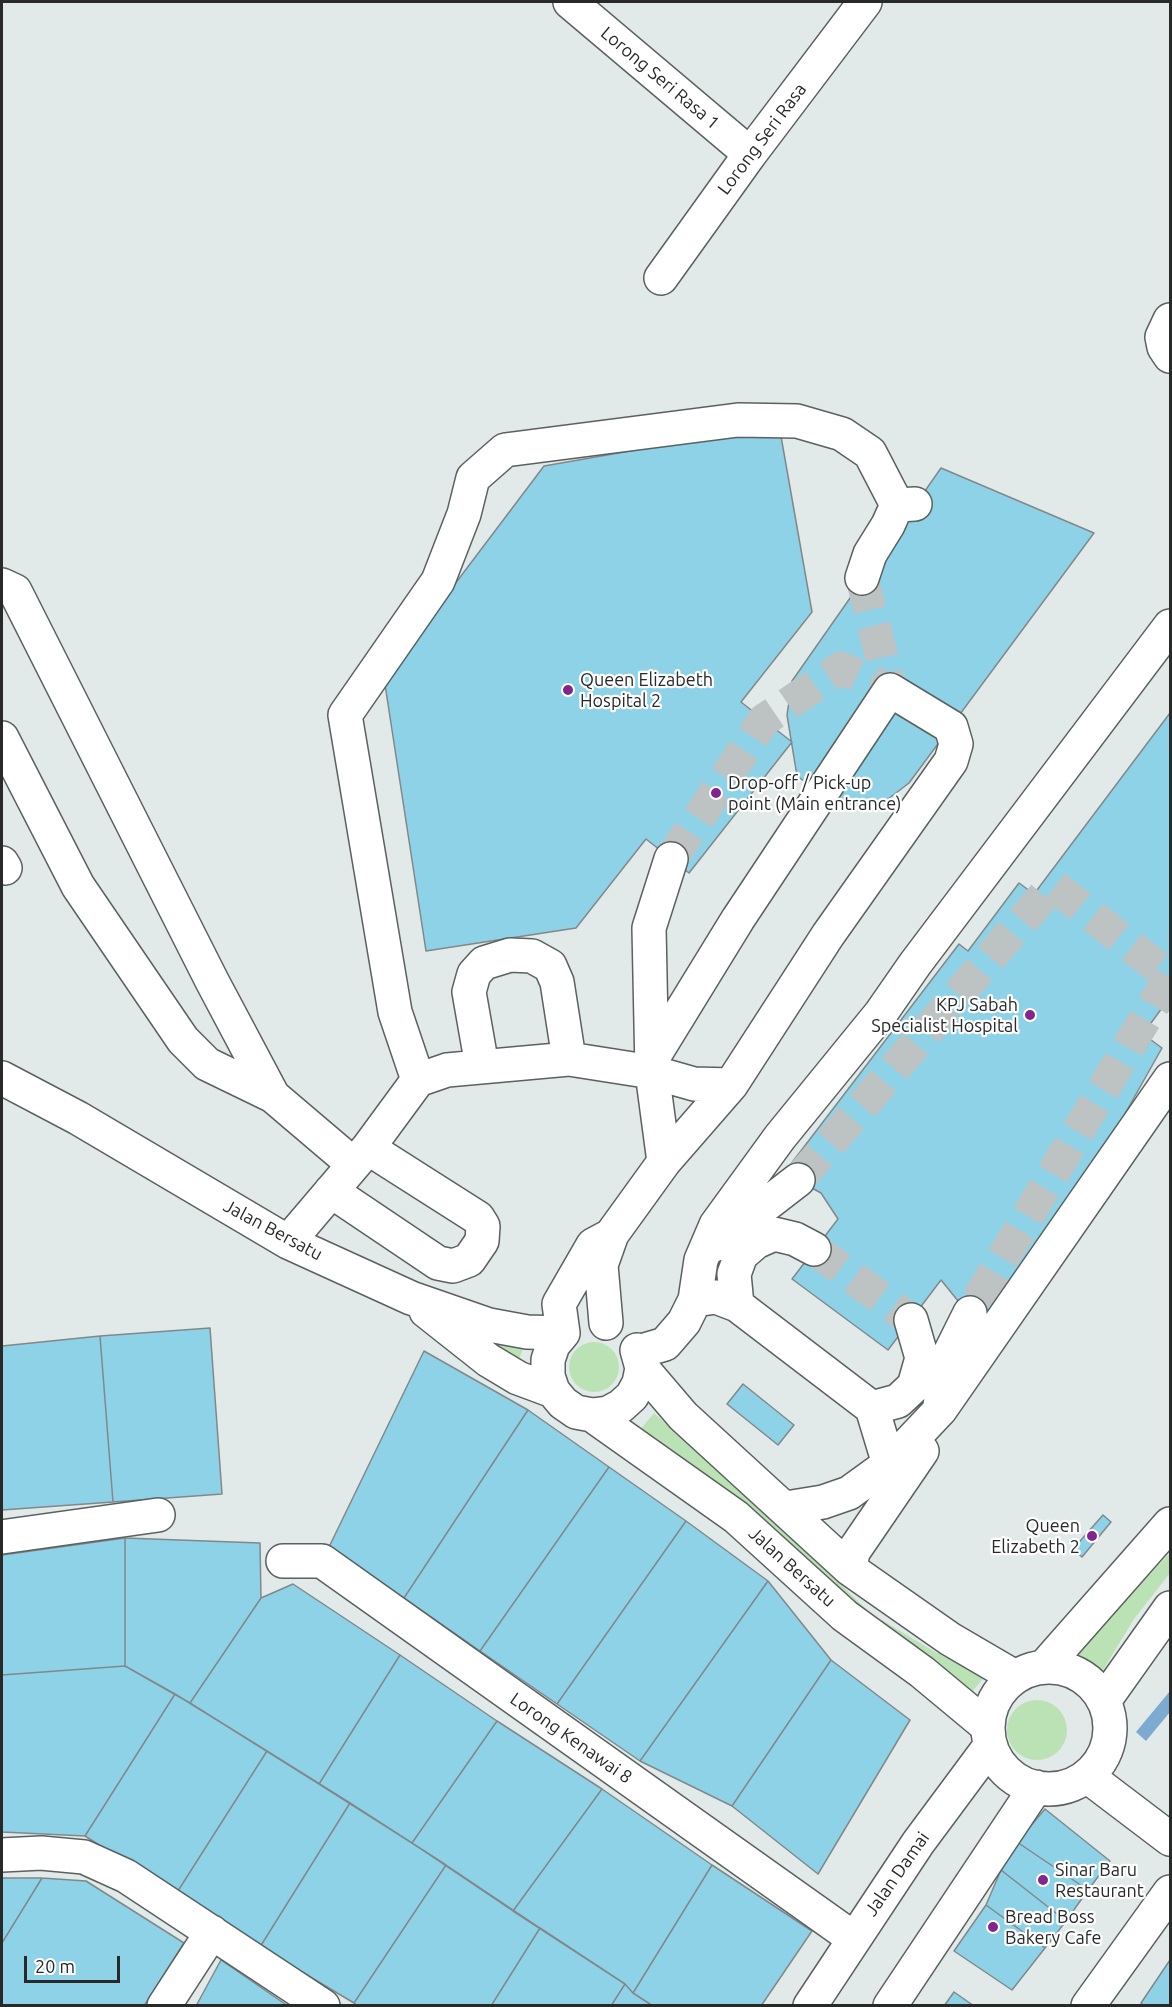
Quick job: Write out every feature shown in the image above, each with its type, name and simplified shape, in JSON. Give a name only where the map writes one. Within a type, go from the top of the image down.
[{"type":"street","name":"Lorong Seri Rasa 1","points":[[570,2],[750,154]]},
{"type":"street","name":"Lorong Seri Rasa","points":[[661,278],[750,154],[865,2]]},
{"type":"street","points":[[1170,320],[1162,337],[1164,347],[1170,356]]},
{"type":"street","points":[[418,1080],[395,1012],[345,715],[438,580],[464,514],[473,478],[505,450],[738,420],[797,421],[842,435],[870,453],[906,505],[874,545],[862,578]]},
{"type":"street","points":[[2,585],[15,591],[273,1096]]},
{"type":"street","points":[[640,1360],[665,1344],[684,1322],[695,1300],[705,1252],[716,1225],[780,1137],[881,1013],[915,964],[1170,626]]},
{"type":"street","points":[[606,1323],[601,1265],[612,1234],[664,1162],[731,1085],[828,935],[951,761],[956,744],[951,727],[891,690],[738,919],[652,1065]]},
{"type":"street","points":[[2,738],[78,886],[183,1040],[207,1064],[273,1096],[361,1156],[478,1218],[483,1226],[482,1241],[469,1260],[453,1266],[438,1263],[331,1191]]},
{"type":"street","points":[[664,1162],[652,1065],[650,928],[671,859]]},
{"type":"street","points":[[482,1066],[469,992],[474,974],[484,963],[510,955],[532,956],[550,966],[557,982],[569,1059]]},
{"type":"street","points":[[288,1242],[361,1156],[418,1080],[447,1070],[569,1059],[652,1065],[694,1084],[731,1085]]},
{"type":"street","name":"Jalan Bersatu","points":[[2,1078],[78,1118],[288,1242],[411,1299],[489,1325],[527,1332],[563,1333]]},
{"type":"street","points":[[786,1508],[823,1502],[849,1493],[889,1464],[940,1410],[1170,1079]]},
{"type":"street","points":[[705,1252],[798,1180]]},
{"type":"street","points":[[563,1333],[559,1304],[593,1245],[612,1234]]},
{"type":"street","points":[[737,1305],[734,1274],[741,1255],[756,1242],[774,1234],[795,1239],[814,1249]]},
{"type":"street","points":[[695,1300],[716,1297],[737,1305],[872,1408],[889,1464]]},
{"type":"street","points":[[411,1299],[488,1360],[518,1378],[553,1391]]},
{"type":"street","points":[[850,1569],[853,1552],[923,1450],[940,1410],[946,1361],[970,1313]]},
{"type":"street","points":[[872,1408],[898,1401],[914,1386],[922,1358],[911,1320]]},
{"type":"street","points":[[606,1323],[620,1329],[632,1339],[640,1360],[639,1383],[632,1396],[621,1406],[608,1413],[592,1415],[576,1412],[563,1403],[553,1391],[548,1376],[548,1360],[553,1345],[563,1333],[576,1325],[606,1323]]},
{"type":"street","name":"Jalan Bersatu","points":[[640,1360],[683,1416],[850,1569],[950,1639],[1030,1672]]},
{"type":"street","name":"Jalan Bersatu","points":[[592,1415],[736,1517],[845,1616],[922,1672],[989,1736]]},
{"type":"street","points":[[2,1537],[158,1515]]},
{"type":"street","points":[[1030,1672],[1062,1668],[1080,1675],[1094,1686],[1104,1701],[1110,1721],[1109,1742],[1101,1761],[1087,1776],[1071,1785],[1054,1788],[1036,1787],[1021,1782],[1008,1773],[997,1760],[989,1736],[996,1698],[1030,1672],[1170,1524]]},
{"type":"street","name":"Lorong Kenawai 8","points":[[283,1561],[322,1561],[853,1938]]},
{"type":"street","points":[[1104,1701],[1170,1608]]},
{"type":"street","name":"Jalan Damai","points":[[810,2006],[989,1736]]},
{"type":"street","points":[[1087,1776],[1170,1839]]},
{"type":"street","points":[[890,2006],[1036,1787]]},
{"type":"street","points":[[2,1855],[41,1854],[84,1857],[126,1876],[323,2006]]},
{"type":"street","points":[[1088,2006],[1170,1892]]},
{"type":"street","points":[[164,2006],[212,1932]]},
{"type":"green space","points":[[470,1333],[497,1343],[523,1348],[516,1368]]},
{"type":"green space","points":[[594,1342],[612,1349],[619,1367],[612,1385],[594,1392],[576,1385],[569,1367],[576,1349]]},
{"type":"green space","points":[[654,1413],[794,1539],[867,1610],[862,1610],[710,1478],[639,1431]]},
{"type":"green space","points":[[1170,1553],[1170,1573],[1134,1619],[1097,1680],[1073,1655]]},
{"type":"green space","points":[[882,1620],[935,1652],[985,1676],[968,1697],[881,1623]]},
{"type":"green space","points":[[1037,1700],[1058,1709],[1067,1730],[1058,1751],[1037,1760],[1016,1751],[1007,1730],[1016,1709]]},
{"type":"water","points":[[1170,1691],[1170,1712],[1146,1741],[1136,1732]]},
{"type":"building","name":"Queen Elizabeth Hospital 2","points":[[779,425],[812,612],[741,702],[792,742],[689,873],[646,839],[576,928],[426,951],[384,678],[544,466]]},
{"type":"building","points":[[941,468],[1094,533],[909,783],[883,803],[836,804],[797,776],[787,715],[792,681]]},
{"type":"building","name":"KPJ Sabah Specialist Hospital","points":[[1170,713],[1170,997],[1143,1034],[1162,1048],[1005,1327],[967,1312],[941,1280],[888,1350],[792,1279],[838,1219],[821,1193],[784,1173],[959,944],[968,951],[1019,883],[1034,894]]},
{"type":"building","points":[[210,1328],[222,1494],[113,1502],[100,1336]]},
{"type":"building","points":[[100,1336],[113,1502],[2,1510],[2,1346]]},
{"type":"building","points":[[424,1351],[528,1410],[404,1598],[329,1547]]},
{"type":"building","points":[[743,1384],[794,1425],[778,1445],[727,1404]]},
{"type":"building","points":[[528,1410],[609,1467],[480,1651],[404,1598]]},
{"type":"building","points":[[609,1467],[686,1521],[557,1704],[480,1651]]},
{"type":"building","name":"Queen Elizabeth 2","points":[[1103,1515],[1111,1522],[1082,1557],[1073,1549]]},
{"type":"building","points":[[686,1521],[768,1581],[640,1761],[557,1704]]},
{"type":"building","points":[[125,1538],[260,1543],[261,1598],[190,1703],[125,1666]]},
{"type":"building","points":[[125,1538],[125,1666],[2,1675],[2,1555]]},
{"type":"building","points":[[768,1581],[831,1660],[732,1806],[640,1761]]},
{"type":"building","points":[[293,1584],[400,1655],[319,1784],[190,1703],[261,1598]]},
{"type":"building","points":[[400,1655],[497,1721],[412,1843],[319,1784]]},
{"type":"building","points":[[831,1660],[910,1720],[818,1874],[732,1806]]},
{"type":"building","points":[[125,1666],[175,1694],[85,1836],[2,1832],[2,1675]]},
{"type":"building","points":[[175,1694],[267,1751],[176,1894],[85,1836]]},
{"type":"building","points":[[497,1721],[602,1789],[513,1911],[412,1843]]},
{"type":"building","points":[[267,1751],[350,1803],[260,1947],[176,1894]]},
{"type":"building","points":[[602,1789],[712,1865],[633,1993],[625,1984],[513,1911]]},
{"type":"building","points":[[350,1803],[446,1865],[354,2003],[260,1947]]},
{"type":"building","points":[[1045,1809],[1110,1861],[1088,1890],[1017,1842]]},
{"type":"building","name":"Sinar Baru Restaurant","points":[[1017,1842],[1088,1890],[1066,1921],[1001,1870]]},
{"type":"building","points":[[446,1865],[540,1928],[491,2006],[358,2006],[354,2003]]},
{"type":"building","points":[[712,1865],[812,1931],[761,2006],[653,2006],[633,1993]]},
{"type":"building","points":[[1001,1870],[1066,1921],[1045,1948],[986,1905]]},
{"type":"building","points":[[2,1878],[42,1878],[2,1943]]},
{"type":"building","points":[[42,1878],[86,1881],[184,1943],[144,2006],[2,2006],[2,1943]]},
{"type":"building","name":"Bread Boss Bakery Cafe","points":[[986,1905],[1045,1948],[1012,1990],[954,1951]]},
{"type":"building","points":[[540,1928],[625,1984],[611,2006],[491,2006]]},
{"type":"building","points":[[221,1960],[288,2006],[196,2006]]},
{"type":"building","points":[[1170,1960],[1170,2006],[1144,2006],[1141,2003]]},
{"type":"building","points":[[625,1984],[633,1993],[653,2006],[611,2006]]},
{"type":"building","points":[[954,1992],[974,2006],[944,2006]]},
{"type":"tunnel","points":[[862,578],[890,690]]},
{"type":"tunnel","points":[[671,859],[764,720],[841,668],[890,690]]},
{"type":"tunnel","points":[[798,1180],[1053,885],[1170,977],[970,1313]]},
{"type":"tunnel","points":[[814,1249],[911,1320]]},
{"type":"place","name":"Queen Elizabeth Hospital 2","points":[[568,690]]},
{"type":"place","name":"Drop-off / Pick-up point (Main entrance)","points":[[716,793]]},
{"type":"place","name":"KPJ Sabah Specialist Hospital","points":[[1030,1015]]},
{"type":"place","name":"Queen Elizabeth 2","points":[[1092,1536]]},
{"type":"place","name":"Sinar Baru Restaurant","points":[[1043,1880]]},
{"type":"place","name":"Bread Boss Bakery Cafe","points":[[993,1927]]}]
